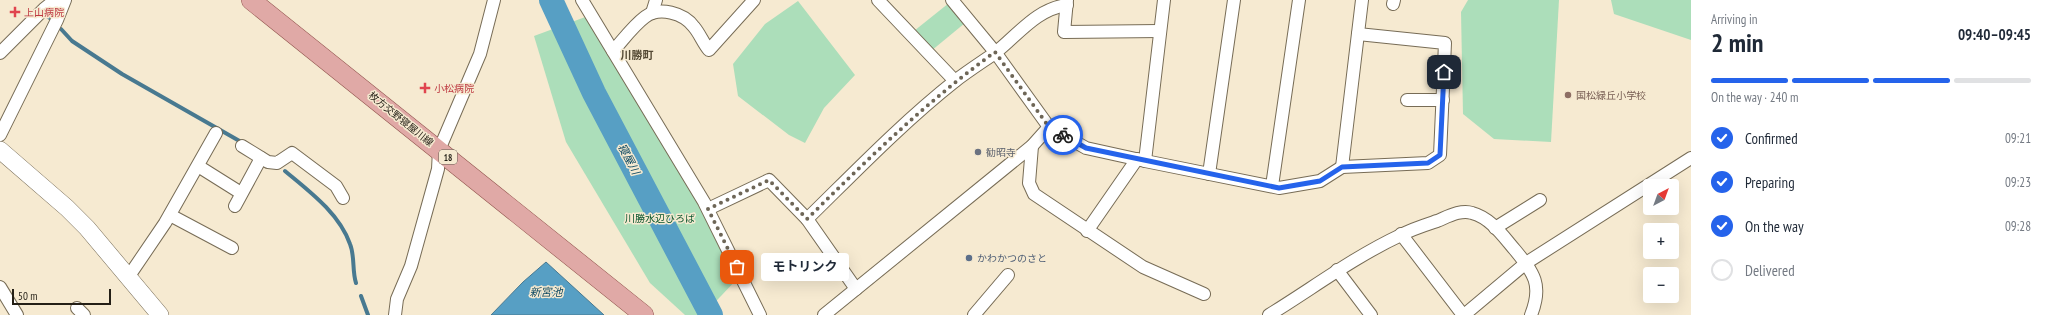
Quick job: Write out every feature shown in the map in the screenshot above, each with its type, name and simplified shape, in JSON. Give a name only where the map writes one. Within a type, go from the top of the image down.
[{"type":"main road","name":"枚方交野寝屋川線","points":[[251,0],[644,315]]},
{"type":"street","points":[[0,53],[55,0]]},
{"type":"street","points":[[0,135],[57,20],[65,0]]},
{"type":"street","points":[[395,315],[397,299],[411,266],[438,169],[439,150],[480,54],[494,0]]},
{"type":"street","points":[[582,0],[708,209],[760,315]]},
{"type":"street","points":[[652,13],[656,0]]},
{"type":"street","points":[[878,0],[955,81]]},
{"type":"street","points":[[1086,231],[1141,160],[1164,0]]},
{"type":"street","points":[[1209,174],[1234,0]]},
{"type":"street","points":[[1272,186],[1299,0]]},
{"type":"street","points":[[1342,167],[1362,0]]},
{"type":"street","points":[[955,1],[995,52],[1049,127],[1086,148],[1279,188],[1320,181],[1342,167],[1428,163],[1440,155],[1445,43],[1358,34]]},
{"type":"street","points":[[613,51],[645,16],[652,13],[670,12],[685,18],[694,26],[709,50],[749,2]]},
{"type":"street","points":[[807,219],[887,141],[955,81],[995,52],[1036,17],[1053,7],[1067,3],[1064,32],[1160,31]]},
{"type":"street","points":[[1407,100],[1443,100]]},
{"type":"street","points":[[830,314],[856,290],[1032,146],[1049,127]]},
{"type":"street","points":[[129,276],[170,214],[216,133]]},
{"type":"street","points":[[242,146],[268,162],[276,163],[292,153],[336,186],[343,198]]},
{"type":"street","points":[[1032,146],[1028,183],[1034,194],[1086,231],[1143,267],[1204,294]]},
{"type":"street","points":[[0,150],[67,208],[129,276],[157,314]]},
{"type":"street","points":[[235,206],[261,158]]},
{"type":"street","points":[[1401,234],[1463,315],[1526,264],[1691,158]]},
{"type":"street","points":[[198,166],[241,193]]},
{"type":"street","points":[[708,209],[769,180],[807,219],[856,290]]},
{"type":"street","points":[[1495,228],[1540,200]]},
{"type":"street","points":[[1275,313],[1337,270],[1401,234],[1457,213],[1471,212],[1484,218],[1495,228],[1526,264],[1536,281],[1537,299],[1532,315]]},
{"type":"street","points":[[170,214],[232,248]]},
{"type":"street","points":[[1337,270],[1371,315]]},
{"type":"street","points":[[974,315],[1008,275]]},
{"type":"street","points":[[0,287],[17,315]]},
{"type":"green space","points":[[1468,0],[1559,0],[1551,142],[1494,139],[1463,114],[1461,12]]},
{"type":"green space","points":[[1611,0],[1691,0],[1691,40],[1614,14]]},
{"type":"green space","points":[[798,1],[855,75],[824,108],[805,143],[789,135],[738,96],[733,64],[765,24]]},
{"type":"green space","points":[[949,3],[965,23],[931,51],[914,31]]},
{"type":"green space","name":"川勝水辺ひろば","points":[[588,16],[701,204],[738,278],[703,315],[685,315],[650,283],[566,142],[534,36]]},
{"type":"water","name":"新宮池","points":[[546,262],[604,315],[491,315],[523,282]]},
{"type":"waterway","name":"寝屋川","points":[[551,0],[594,93],[711,315]]},
{"type":"waterway","points":[[43,13],[50,18]]},
{"type":"waterway","points":[[61,29],[72,41],[122,74],[243,143]]},
{"type":"waterway","points":[[285,171],[304,186],[339,222],[352,249],[356,283]]},
{"type":"waterway","points":[[361,296],[368,315]]},
{"type":"way so far","points":[[737,267],[708,209],[769,180],[807,219],[887,141],[955,81],[995,52],[1049,127],[1063,135]]},
{"type":"place","name":"上山病院","points":[[15,12]]},
{"type":"place","name":"小松病院","points":[[425,88]]},
{"type":"place","name":"国松緑丘小学校","points":[[1568,95]]},
{"type":"place","name":"勧昭寺","points":[[978,152]]},
{"type":"place","name":"かわかつのさと","points":[[969,258]]},
{"type":"place","name":"モトリンク","points":[[737,267]]},
{"type":"district","name":"川勝町","points":[[637,55]]},
{"type":"route","points":[[1063,135],[1086,148],[1279,188],[1320,181],[1342,167],[1428,163],[1440,155],[1444,72]]}]
